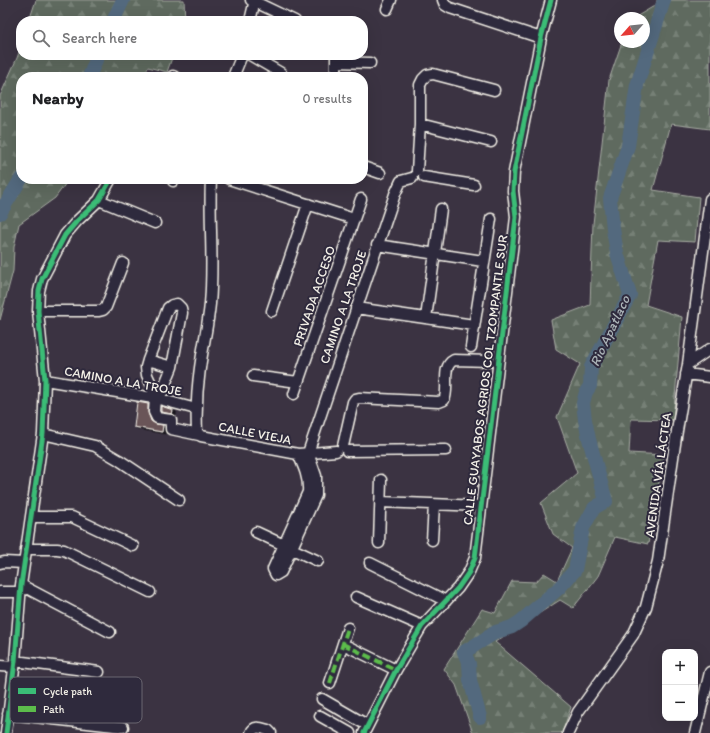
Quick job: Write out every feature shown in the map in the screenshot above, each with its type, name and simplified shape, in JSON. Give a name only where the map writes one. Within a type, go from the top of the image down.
[{"type":"street","points":[[251,16],[253,0],[285,16]]},
{"type":"street","name":"CALLE GUAYABOS AGRIOS COL TZOMPANTLE SUR","points":[[366,729],[396,670],[422,626],[458,588],[469,572],[475,558],[516,216],[513,191],[514,172],[550,0]]},
{"type":"street","points":[[444,3],[541,38]]},
{"type":"street","points":[[235,72],[240,60]]},
{"type":"street","points":[[259,60],[279,72]]},
{"type":"street","points":[[336,60],[336,72]]},
{"type":"street","points":[[347,60],[370,64]]},
{"type":"street","points":[[474,185],[417,175],[420,124],[420,85],[427,75],[433,74],[494,90]]},
{"type":"street","points":[[420,124],[491,142]]},
{"type":"street","points":[[368,169],[380,173]]},
{"type":"street","name":"CAMINO A LA TROJE","points":[[303,454],[401,181],[417,175]]},
{"type":"street","points":[[12,677],[24,563],[42,434],[45,380],[38,311],[39,291],[42,279],[65,235],[99,200],[108,184]]},
{"type":"street","points":[[199,434],[197,432],[196,409],[200,368],[210,304],[213,252],[210,205],[211,184]]},
{"type":"street","points":[[245,184],[354,219]]},
{"type":"street","name":"PRIVADA ACCESO","points":[[294,394],[361,199]]},
{"type":"street","name":"AVENIDA VÍA LÁCTEA","points":[[568,733],[578,712],[633,635],[646,607],[658,561],[687,369],[710,199]]},
{"type":"street","points":[[99,200],[155,223]]},
{"type":"street","points":[[272,311],[308,204]]},
{"type":"street","points":[[426,318],[441,209]]},
{"type":"street","points":[[470,347],[491,219]]},
{"type":"street","points":[[378,245],[483,261]]},
{"type":"street","points":[[38,311],[103,310],[106,307],[123,263]]},
{"type":"street","points":[[177,304],[181,308],[182,314],[172,367],[156,398],[147,375],[148,360],[168,308],[177,304]]},
{"type":"street","points":[[356,308],[474,325]]},
{"type":"street","points":[[710,349],[687,369],[710,377]]},
{"type":"street","points":[[148,360],[172,367]]},
{"type":"street","points":[[342,449],[355,399],[439,402],[444,400],[446,396],[447,367],[450,363],[454,360],[489,361]]},
{"type":"street","points":[[253,376],[298,382]]},
{"type":"street","name":"CAMINO A LA TROJE","points":[[45,380],[156,398],[196,409]]},
{"type":"street","name":"CALLE VIEJA","points":[[156,398],[154,412],[157,418],[171,420],[171,429],[303,454],[342,449],[446,450]]},
{"type":"street","points":[[42,434],[95,446],[119,460],[179,500]]},
{"type":"street","points":[[274,579],[273,569],[288,547],[308,492],[316,476],[303,454]]},
{"type":"street","points":[[379,543],[381,480]]},
{"type":"street","points":[[380,502],[481,506]]},
{"type":"street","points":[[432,540],[434,505]]},
{"type":"street","points":[[31,516],[72,517],[133,546]]},
{"type":"street","points":[[256,532],[318,561]]},
{"type":"street","points":[[26,549],[57,548],[64,550],[150,592]]},
{"type":"street","points":[[0,563],[24,563]]},
{"type":"street","points":[[370,563],[446,601]]},
{"type":"street","points":[[0,592],[21,589],[110,632]]},
{"type":"street","points":[[356,597],[422,626]]},
{"type":"street","points":[[330,683],[348,628]]},
{"type":"street","points":[[343,644],[396,670]]},
{"type":"street","points":[[0,666],[14,664],[99,672]]},
{"type":"street","points":[[695,733],[710,672]]},
{"type":"street","points":[[6,733],[10,697]]},
{"type":"street","points":[[322,699],[366,729]]},
{"type":"street","points":[[320,716],[350,733]]},
{"type":"street","points":[[88,723],[123,727]]},
{"type":"street","points":[[251,733],[252,729],[256,728],[268,730],[271,733]]},
{"type":"green space","points":[[36,0],[184,0],[185,16],[31,16]]},
{"type":"green space","points":[[657,0],[710,0],[710,129],[671,124],[653,190],[699,197],[695,242],[658,240],[646,305],[682,317],[673,420],[631,419],[629,453],[664,455],[648,544],[615,537],[598,576],[573,608],[560,600],[495,642],[571,707],[562,733],[473,733],[456,685],[444,669],[482,609],[495,613],[512,581],[536,582],[544,573],[557,581],[572,548],[553,534],[541,503],[577,473],[557,417],[580,364],[556,349],[551,320],[590,305],[593,224],[609,80],[620,48],[650,48],[650,12],[644,12],[656,5]]},
{"type":"green space","points":[[16,60],[171,60],[167,72],[148,67],[146,72],[16,72],[16,184],[65,184],[55,198],[19,224],[14,247],[13,271],[0,320],[0,96]]},
{"type":"building","points":[[137,402],[148,404],[148,412],[151,421],[156,424],[163,425],[162,432],[134,427]]},
{"type":"building","points":[[161,406],[173,410],[172,414],[161,412]]},
{"type":"waterway","points":[[115,16],[123,0]]},
{"type":"waterway","name":"Rio Apatlaco","points":[[480,717],[470,680],[469,664],[464,652],[496,632],[512,627],[521,621],[559,588],[575,570],[583,528],[594,508],[606,501],[589,439],[583,403],[586,392],[590,386],[591,367],[630,295],[617,253],[610,198],[628,146],[637,85],[664,0]]},
{"type":"waterway","points":[[91,72],[96,60]]},
{"type":"waterway","points":[[0,213],[18,184]]},
{"type":"marked path","points":[[330,683],[348,628]]},
{"type":"marked path","points":[[343,644],[396,670]]},
{"type":"cycle path","points":[[364,733],[396,670],[422,626],[458,588],[469,572],[475,558],[516,217],[513,191],[514,172],[541,38],[551,0]]},
{"type":"cycle path","points":[[13,677],[21,585],[43,434],[45,380],[38,311],[39,291],[42,279],[65,235],[99,200],[108,184]]},
{"type":"cycle path","points":[[6,733],[10,701]]}]
